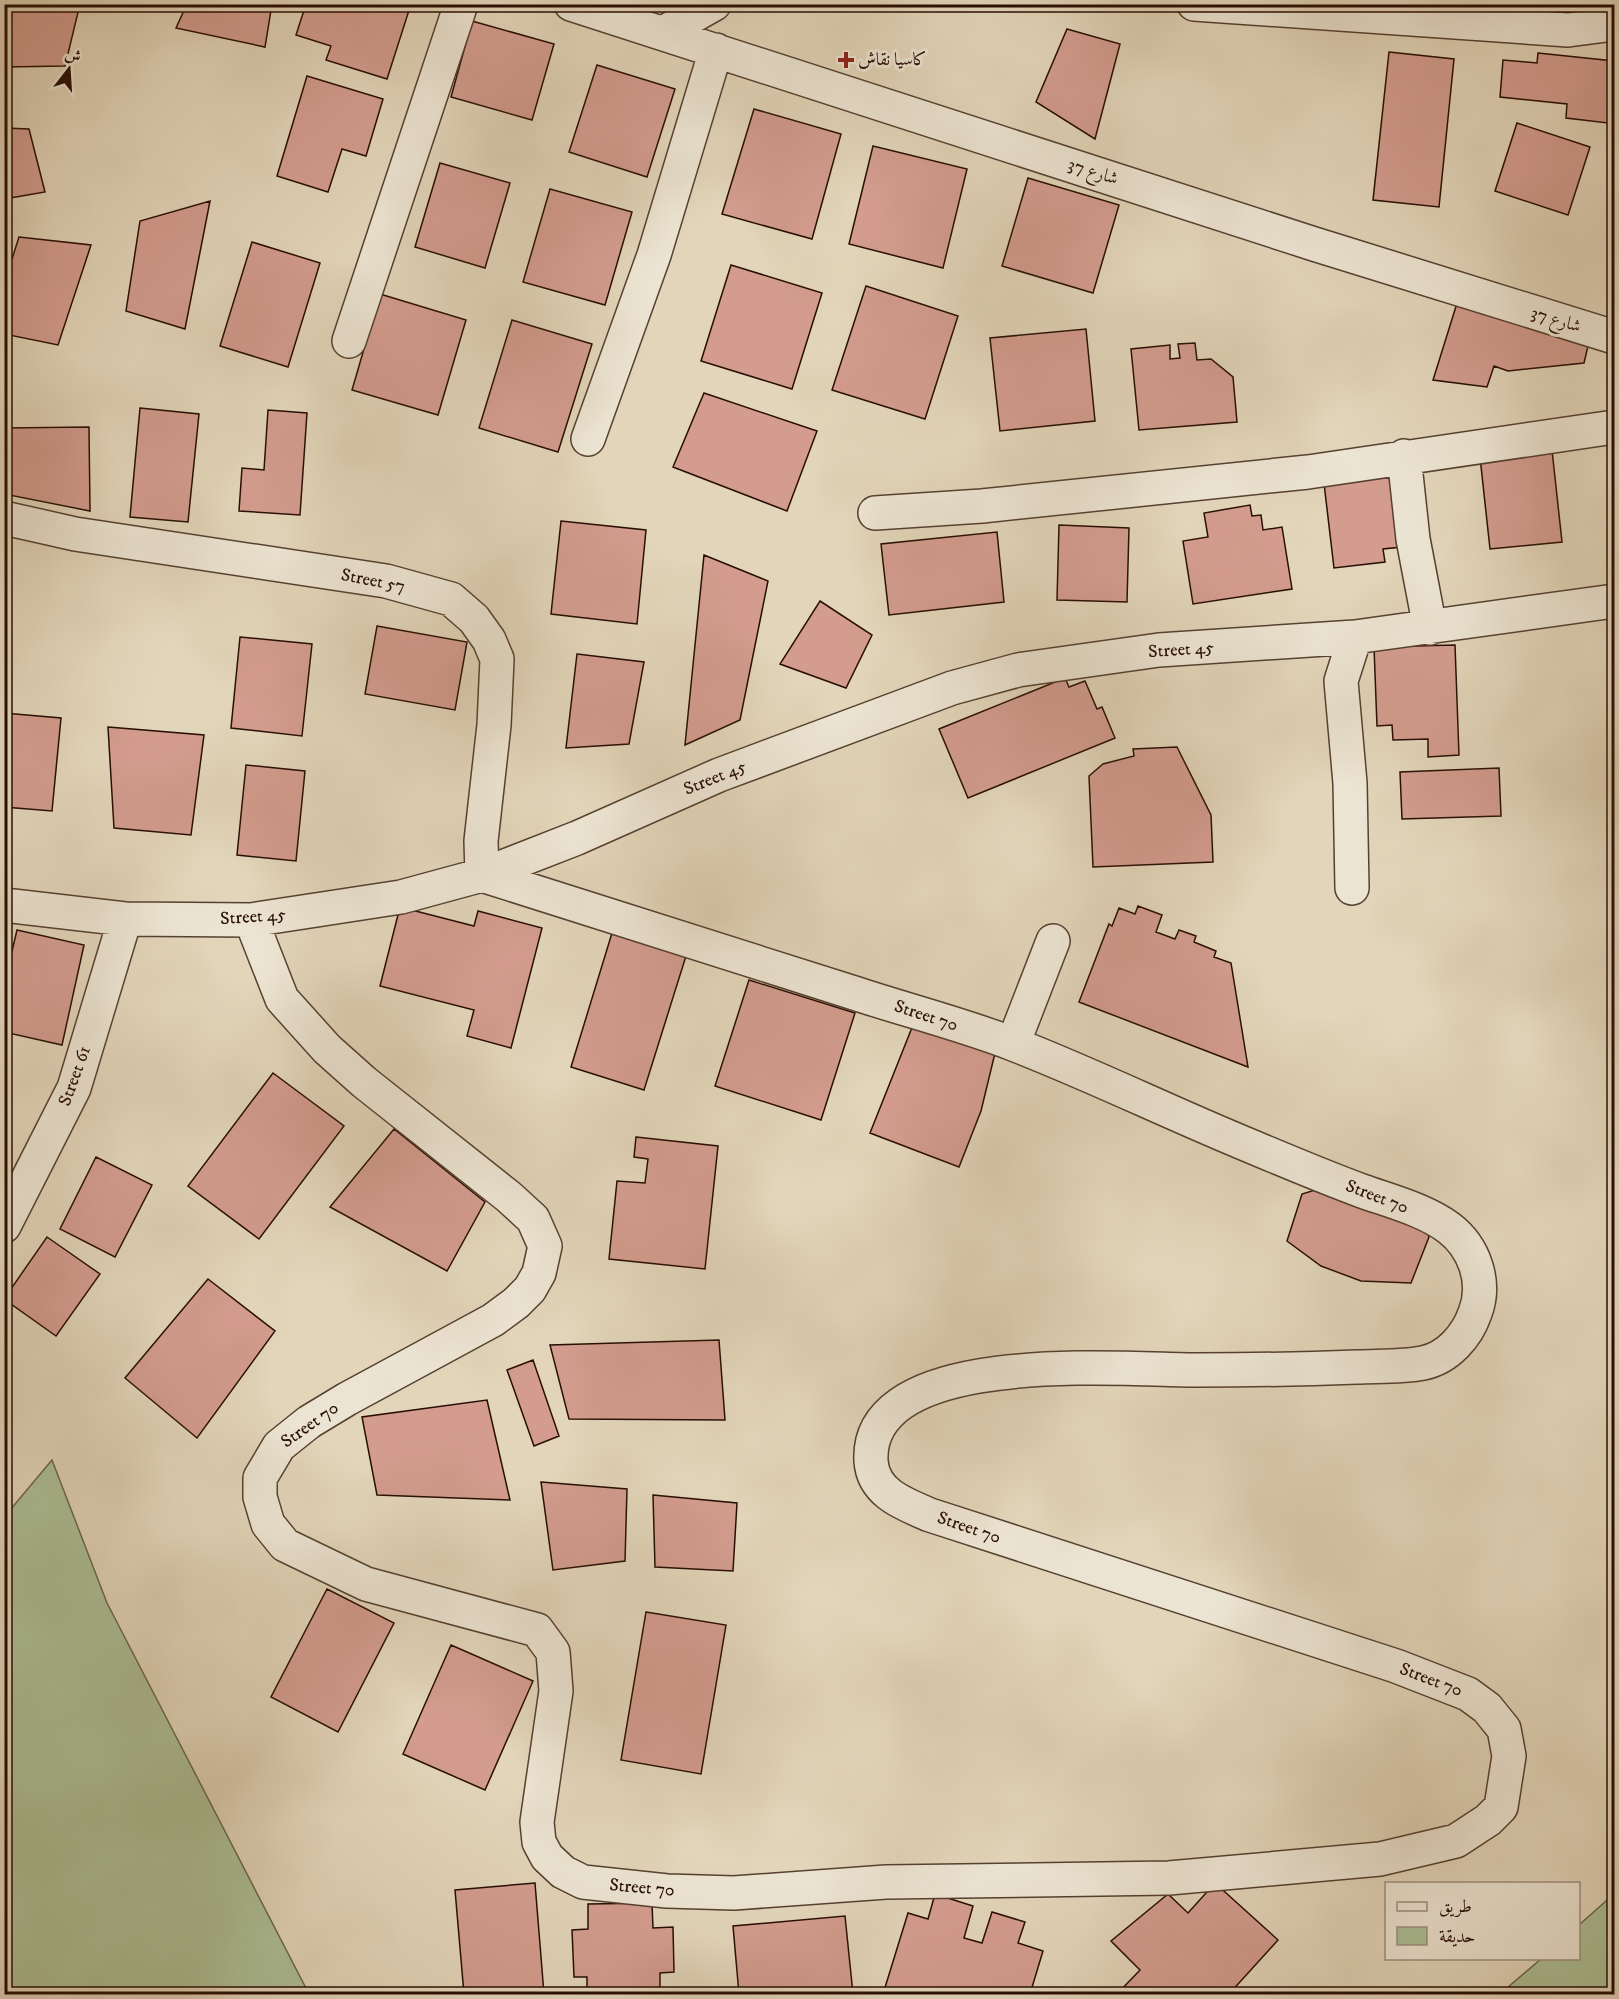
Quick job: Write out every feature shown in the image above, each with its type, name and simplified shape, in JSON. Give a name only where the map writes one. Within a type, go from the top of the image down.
[{"type":"street","points":[[349,341],[461,4]]},
{"type":"street","name":"شارع 37","points":[[571,4],[1314,244],[1614,337]]},
{"type":"street","points":[[663,33],[714,4]]},
{"type":"street","points":[[1194,4],[1568,30],[1614,24]]},
{"type":"street","points":[[588,439],[651,265],[716,50]]},
{"type":"street","points":[[875,513],[982,506],[1308,472],[1404,456],[1614,428]]},
{"type":"street","points":[[1404,456],[1413,539],[1430,628]]},
{"type":"street","name":"Street 57","points":[[4,518],[75,534],[386,581],[451,600],[474,619],[489,640],[497,659],[494,725],[481,841],[482,875]]},
{"type":"street","name":"Street 45","points":[[4,905],[125,919],[251,920],[401,897],[482,875],[577,838],[719,775],[952,688],[1018,670],[1159,650],[1355,637],[1614,601]]},
{"type":"street","points":[[1352,888],[1350,783],[1341,681],[1355,637]]},
{"type":"street","name":"Street 70","points":[[251,920],[282,999],[290,1008],[327,1049],[364,1082],[509,1197],[533,1219],[545,1246],[539,1273],[530,1289],[516,1303],[493,1320],[347,1399],[309,1422],[279,1446],[260,1478],[260,1497],[268,1524],[285,1545],[366,1584],[526,1626],[537,1630],[548,1642],[552,1652],[556,1690],[537,1822],[539,1842],[547,1857],[563,1872],[583,1882],[623,1887],[734,1893],[886,1882],[1169,1878],[1380,1859],[1456,1841],[1488,1820],[1501,1807],[1509,1756],[1504,1730],[1487,1708],[1468,1694],[1396,1666],[930,1515],[899,1502],[877,1482],[872,1470],[871,1452],[880,1426],[887,1416],[904,1401],[938,1386],[977,1376],[1043,1368],[1199,1370],[1417,1364],[1434,1360],[1448,1353],[1463,1335],[1476,1311],[1479,1282],[1475,1260],[1448,1227],[1402,1206],[1172,1113],[1013,1044],[482,875]]},
{"type":"street","name":"Street 61","points":[[4,1226],[74,1088],[125,919]]},
{"type":"street","points":[[1013,1044],[1053,941]]},
{"type":"green space","points":[[52,1460],[107,1603],[309,1994],[5,1994],[5,1516]]},
{"type":"green space","points":[[1614,1894],[1614,1994],[1500,1994],[1540,1960],[1580,1960],[1580,1924]]},
{"type":"building","points":[[9,4],[80,4],[65,66],[4,67],[4,22]]},
{"type":"building","points":[[187,4],[272,4],[265,47],[176,28]]},
{"type":"building","points":[[306,4],[411,4],[387,79],[326,60],[331,46],[296,35]]},
{"type":"building","points":[[472,21],[554,44],[532,120],[451,97]]},
{"type":"building","points":[[1067,29],[1120,44],[1095,139],[1036,102]]},
{"type":"building","points":[[1389,52],[1454,59],[1439,207],[1373,200]]},
{"type":"building","points":[[1538,53],[1614,61],[1608,123],[1566,118],[1567,104],[1500,97],[1503,60],[1537,63]]},
{"type":"building","points":[[597,65],[675,89],[647,177],[569,152]]},
{"type":"building","points":[[307,76],[383,99],[366,156],[342,149],[328,192],[277,176]]},
{"type":"building","points":[[754,109],[841,134],[812,239],[722,214]]},
{"type":"building","points":[[1517,123],[1590,147],[1568,215],[1495,191]]},
{"type":"building","points":[[4,128],[29,129],[45,192],[4,199]]},
{"type":"building","points":[[873,146],[967,169],[943,268],[849,244]]},
{"type":"building","points":[[440,163],[510,183],[485,268],[415,247]]},
{"type":"building","points":[[1028,178],[1119,205],[1093,293],[1002,266]]},
{"type":"building","points":[[550,189],[632,212],[605,305],[523,282]]},
{"type":"building","points":[[210,201],[185,329],[126,311],[140,221]]},
{"type":"building","points":[[19,237],[91,245],[58,345],[4,334],[4,284]]},
{"type":"building","points":[[252,242],[320,263],[288,367],[220,346]]},
{"type":"building","points":[[731,265],[822,293],[792,389],[701,361]]},
{"type":"building","points":[[866,286],[958,316],[925,419],[832,390]]},
{"type":"building","points":[[380,294],[466,320],[438,415],[352,390]]},
{"type":"building","points":[[1458,300],[1588,346],[1584,363],[1508,371],[1494,366],[1487,387],[1433,380]]},
{"type":"building","points":[[512,320],[592,344],[558,452],[479,428]]},
{"type":"building","points":[[1086,329],[1095,421],[1000,431],[990,338]]},
{"type":"building","points":[[1195,343],[1197,360],[1211,359],[1233,377],[1237,422],[1139,430],[1131,349],[1170,345],[1170,359],[1180,358],[1178,344]]},
{"type":"building","points":[[704,393],[817,431],[787,511],[673,467]]},
{"type":"building","points":[[140,408],[199,414],[188,522],[130,517]]},
{"type":"building","points":[[268,410],[307,413],[300,515],[239,511],[242,468],[264,470]]},
{"type":"building","points":[[89,427],[90,511],[4,494],[4,428]]},
{"type":"building","points":[[1552,450],[1562,542],[1490,549],[1480,457]]},
{"type":"building","points":[[1392,467],[1402,547],[1383,549],[1385,562],[1334,568],[1323,475]]},
{"type":"building","points":[[1250,505],[1252,516],[1261,515],[1263,530],[1282,527],[1292,589],[1193,604],[1183,541],[1208,537],[1204,513]]},
{"type":"building","points":[[561,521],[646,530],[637,624],[551,614]]},
{"type":"building","points":[[1059,525],[1129,528],[1127,602],[1057,600]]},
{"type":"building","points":[[997,532],[1004,602],[889,615],[881,544]]},
{"type":"building","points":[[704,555],[768,581],[740,720],[685,745]]},
{"type":"building","points":[[820,601],[872,635],[846,688],[780,664]]},
{"type":"building","points":[[377,626],[467,642],[455,710],[365,694]]},
{"type":"building","points":[[240,637],[312,644],[302,736],[231,728]]},
{"type":"building","points":[[1455,645],[1459,755],[1428,757],[1428,739],[1393,740],[1392,725],[1377,726],[1374,647]]},
{"type":"building","points":[[577,654],[644,662],[629,744],[566,748]]},
{"type":"building","points":[[1065,678],[1069,687],[1085,681],[1097,709],[1102,707],[1115,738],[968,798],[939,729]]},
{"type":"building","points":[[4,713],[61,718],[52,811],[4,807]]},
{"type":"building","points":[[108,727],[204,735],[191,835],[114,828]]},
{"type":"building","points":[[1177,747],[1211,815],[1213,862],[1093,867],[1089,776],[1103,764],[1134,756],[1133,749]]},
{"type":"building","points":[[246,765],[305,771],[296,861],[237,855]]},
{"type":"building","points":[[1499,768],[1501,816],[1402,819],[1400,772]]},
{"type":"building","points":[[1138,906],[1162,915],[1156,932],[1175,939],[1179,930],[1196,936],[1194,942],[1216,951],[1214,957],[1231,963],[1248,1067],[1079,1002],[1109,924],[1112,926],[1119,908],[1135,914]]},
{"type":"building","points":[[400,907],[474,926],[478,911],[542,928],[511,1048],[467,1036],[474,1010],[380,986]]},
{"type":"building","points":[[17,930],[84,945],[62,1045],[4,1032],[4,985]]},
{"type":"building","points":[[612,933],[686,956],[644,1090],[571,1067]]},
{"type":"building","points":[[749,980],[855,1013],[821,1120],[715,1086]]},
{"type":"building","points":[[915,1020],[996,1049],[981,1111],[959,1167],[870,1133]]},
{"type":"building","points":[[273,1073],[344,1126],[259,1239],[188,1186]]},
{"type":"building","points":[[4,1111],[11,1115],[4,1125]]},
{"type":"building","points":[[394,1129],[485,1202],[447,1271],[330,1207]]},
{"type":"building","points":[[636,1137],[718,1146],[705,1269],[609,1259],[617,1181],[645,1183],[648,1159],[634,1157]]},
{"type":"building","points":[[96,1157],[152,1185],[115,1257],[60,1229]]},
{"type":"building","points":[[1331,1185],[1422,1219],[1429,1237],[1411,1283],[1361,1281],[1321,1266],[1287,1241],[1302,1194]]},
{"type":"building","points":[[47,1237],[100,1274],[56,1336],[4,1299]]},
{"type":"building","points":[[208,1279],[275,1331],[197,1438],[125,1378]]},
{"type":"building","points":[[719,1340],[725,1420],[569,1419],[550,1345]]},
{"type":"building","points":[[533,1360],[559,1436],[534,1446],[507,1370]]},
{"type":"building","points":[[487,1400],[510,1500],[377,1495],[362,1417]]},
{"type":"building","points":[[541,1482],[627,1489],[625,1561],[553,1570]]},
{"type":"building","points":[[653,1495],[737,1503],[733,1571],[655,1567]]},
{"type":"building","points":[[327,1589],[394,1623],[338,1732],[271,1697]]},
{"type":"building","points":[[646,1612],[726,1625],[701,1774],[621,1760]]},
{"type":"building","points":[[451,1645],[533,1681],[485,1790],[403,1754]]},
{"type":"building","points":[[535,1883],[544,1994],[464,1994],[455,1890]]},
{"type":"building","points":[[1215,1883],[1278,1940],[1229,1994],[1117,1994],[1140,1970],[1111,1941],[1168,1894],[1188,1913]]},
{"type":"building","points":[[935,1894],[973,1906],[964,1938],[982,1943],[992,1912],[1025,1922],[1018,1943],[1043,1951],[1030,1994],[883,1994],[908,1913],[928,1919]]},
{"type":"building","points":[[652,1903],[653,1928],[673,1927],[674,1972],[660,1973],[660,1992],[587,1994],[587,1977],[574,1977],[572,1930],[588,1929],[588,1904]]},
{"type":"building","points":[[845,1916],[853,1994],[739,1994],[733,1926]]},
{"type":"place","name":"كاسيا نقاش","points":[[846,60]]}]
